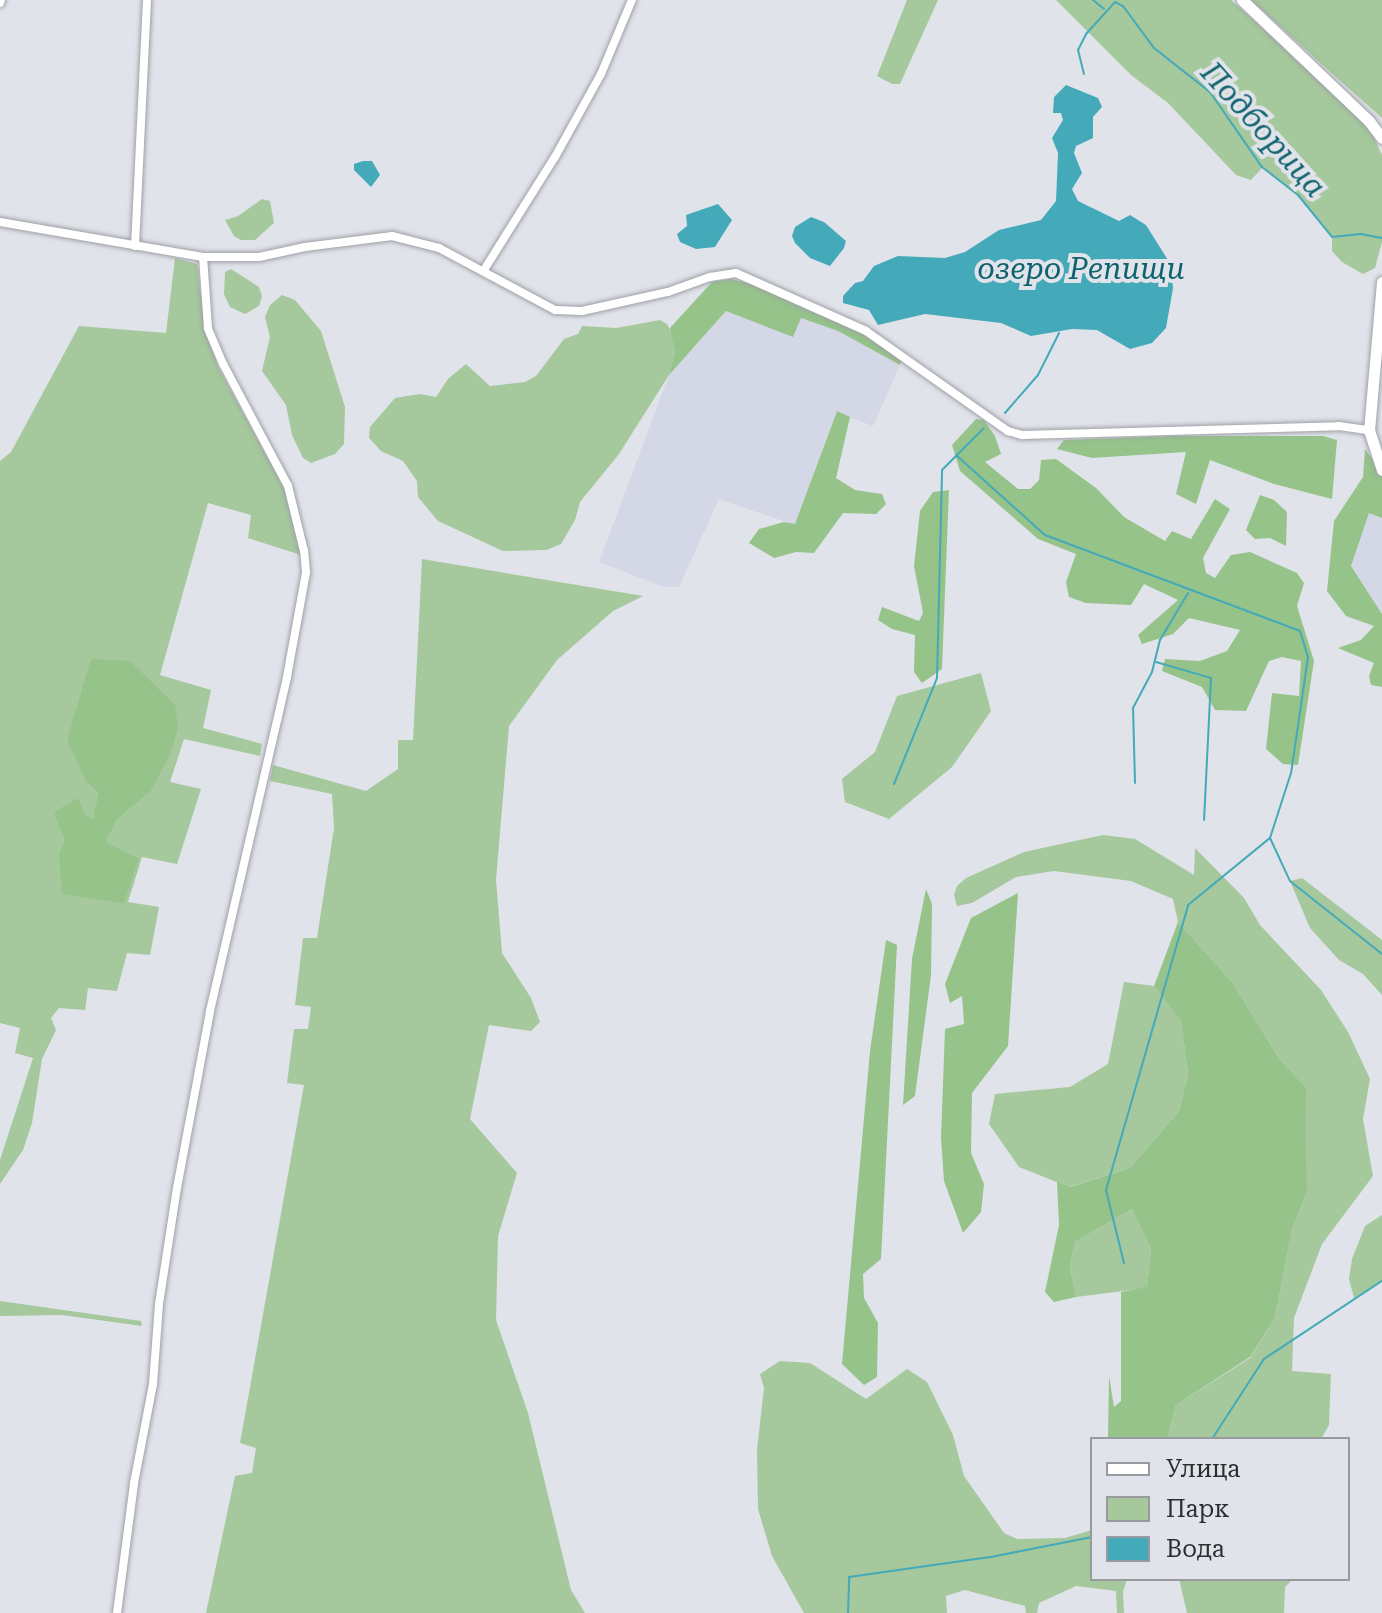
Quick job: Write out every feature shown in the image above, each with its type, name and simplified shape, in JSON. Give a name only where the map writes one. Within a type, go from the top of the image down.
[{"type":"main road","points":[[1242,0],[1369,121],[1382,138]]},
{"type":"main road","points":[[1382,282],[1369,430],[1382,470]]},
{"type":"street","points":[[135,246],[147,0]]},
{"type":"street","points":[[484,270],[555,157],[601,74],[632,0]]},
{"type":"street","points":[[0,222],[203,257],[259,257],[305,247],[392,236],[425,243],[484,270],[555,310],[582,311],[736,273],[866,331],[1008,431],[1022,435],[1339,426],[1369,430]]},
{"type":"street","points":[[117,1613],[134,1483],[153,1384],[159,1304],[182,1161],[210,1011],[287,677],[306,572],[288,486],[223,364],[208,328],[203,257]]},
{"type":"shaded area","points":[[726,311],[793,336],[801,317],[838,331],[900,365],[873,426],[836,412],[795,525],[719,499],[679,587],[664,587],[599,562],[669,375]]},
{"type":"shaded area","points":[[1369,512],[1382,518],[1382,614],[1351,566]]},
{"type":"green space","points":[[907,0],[938,0],[900,84],[892,84],[877,76]]},
{"type":"green space","points":[[1056,0],[1231,0],[1348,105],[1373,136],[1382,155],[1382,242],[1375,268],[1363,274],[1342,262],[1332,251],[1332,237],[1321,222],[1298,195],[1263,167],[1251,180],[1236,175],[1168,103],[1131,75]]},
{"type":"green space","points":[[1251,0],[1382,0],[1382,118],[1337,78]]},
{"type":"green space","points":[[262,199],[270,201],[274,223],[255,240],[241,240],[234,236],[225,220],[238,216]]},
{"type":"green space","points":[[175,258],[197,264],[205,329],[218,367],[284,488],[301,555],[248,538],[251,515],[208,503],[160,675],[211,690],[203,728],[262,744],[260,756],[184,739],[170,782],[201,789],[177,864],[142,857],[128,902],[159,907],[150,955],[127,953],[117,991],[88,988],[85,1010],[59,1008],[51,1018],[56,1030],[42,1059],[32,1123],[23,1150],[0,1184],[0,1160],[33,1058],[15,1053],[20,1028],[0,1023],[0,461],[11,452],[79,326],[166,333]],"holes":[[[87,783],[150,792],[117,820],[104,842],[139,858],[59,852],[64,840],[61,830],[85,815],[93,820],[98,793]]]},
{"type":"green space","points":[[231,269],[259,287],[262,296],[259,306],[245,314],[230,307],[224,294],[225,272]]},
{"type":"green space","points":[[731,279],[755,285],[862,333],[902,359],[900,365],[838,331],[801,318],[793,337],[726,311],[669,375],[675,350],[670,328],[712,282]]},
{"type":"green space","points":[[282,295],[295,300],[321,331],[345,407],[344,444],[335,454],[311,463],[303,458],[292,435],[286,405],[262,371],[270,337],[265,317],[270,305]]},
{"type":"green space","points":[[660,320],[667,324],[673,335],[675,350],[669,375],[619,454],[580,502],[575,520],[561,544],[546,550],[503,551],[438,521],[418,497],[417,481],[403,461],[381,451],[369,438],[370,427],[395,398],[420,394],[436,397],[448,379],[466,364],[490,386],[525,382],[536,376],[564,339],[578,334],[582,326],[616,328]]},
{"type":"green space","points":[[837,411],[850,417],[836,478],[855,490],[882,494],[886,504],[876,514],[843,513],[814,553],[796,552],[774,558],[749,543],[759,529],[784,522],[795,524]]},
{"type":"green space","points":[[976,419],[984,420],[995,436],[1001,454],[985,462],[1018,489],[1030,489],[1039,480],[1041,460],[1056,459],[1096,488],[1124,517],[1165,541],[1172,531],[1191,539],[1215,499],[1230,509],[1203,558],[1206,573],[1215,578],[1231,555],[1250,552],[1297,573],[1304,583],[1297,606],[1314,661],[1298,765],[1283,764],[1266,749],[1272,693],[1299,696],[1301,661],[1282,657],[1269,661],[1246,711],[1215,710],[1202,687],[1162,671],[1165,659],[1200,661],[1227,651],[1240,630],[1189,618],[1173,634],[1142,644],[1138,635],[1178,600],[1144,584],[1131,605],[1086,603],[1069,597],[1066,582],[1076,554],[1038,539],[960,471],[952,445]]},
{"type":"green space","points":[[1323,436],[1337,440],[1332,499],[1274,484],[1210,460],[1196,504],[1176,494],[1186,452],[1092,458],[1057,449],[1064,440]]},
{"type":"green space","points":[[1365,449],[1382,473],[1382,518],[1369,513],[1351,566],[1382,614],[1382,687],[1371,685],[1369,676],[1374,663],[1338,648],[1361,640],[1374,626],[1346,616],[1327,591],[1334,521],[1363,477]]},
{"type":"green space","points":[[949,490],[942,669],[922,683],[914,672],[915,635],[892,629],[878,620],[882,607],[919,621],[923,613],[914,566],[920,511],[933,492]]},
{"type":"green space","points":[[1260,495],[1274,500],[1287,512],[1286,546],[1270,538],[1255,539],[1246,530]]},
{"type":"green space","points":[[422,559],[643,596],[613,611],[557,660],[509,726],[496,880],[502,953],[531,998],[540,1022],[531,1031],[489,1025],[470,1119],[517,1173],[498,1236],[496,1320],[528,1413],[571,1590],[585,1613],[206,1613],[235,1476],[252,1473],[256,1448],[240,1443],[304,1085],[287,1083],[294,1029],[308,1029],[311,1007],[295,1005],[303,938],[317,938],[334,828],[332,794],[270,781],[273,765],[366,791],[398,769],[398,740],[413,740]]},
{"type":"green space","points":[[91,659],[130,661],[175,705],[178,729],[169,757],[150,792],[117,820],[105,842],[139,858],[124,903],[62,894],[59,852],[64,840],[54,812],[78,798],[85,815],[93,819],[98,793],[87,783],[67,740]]},
{"type":"green space","points":[[981,673],[991,711],[952,767],[889,819],[845,802],[842,779],[875,752],[897,696]]},
{"type":"green space","points":[[1103,835],[1135,839],[1194,875],[1195,848],[1244,898],[1260,925],[1321,990],[1348,1032],[1370,1079],[1363,1119],[1373,1176],[1322,1244],[1294,1318],[1292,1371],[1331,1374],[1329,1425],[1322,1437],[1168,1437],[1176,1405],[1250,1358],[1275,1318],[1292,1229],[1307,1192],[1306,1087],[1280,1060],[1232,982],[1178,922],[1173,899],[1131,881],[1054,871],[1016,877],[972,903],[957,906],[954,895],[957,886],[966,878],[1024,852]]},
{"type":"green space","points":[[1302,878],[1382,940],[1382,995],[1363,974],[1339,960],[1310,928],[1290,881]]},
{"type":"green space","points":[[926,889],[932,904],[931,975],[915,1096],[903,1105],[912,959]]},
{"type":"green space","points":[[1018,893],[1008,1046],[972,1093],[971,1153],[984,1184],[981,1212],[963,1233],[944,1181],[941,1138],[945,1029],[964,1024],[962,996],[950,1003],[945,984],[971,918]]},
{"type":"green space","points":[[1178,922],[1232,982],[1280,1060],[1306,1087],[1307,1192],[1292,1229],[1275,1318],[1250,1357],[1176,1405],[1168,1437],[1108,1437],[1109,1376],[1114,1407],[1121,1401],[1121,1292],[1147,1287],[1151,1249],[1132,1209],[1075,1242],[1070,1267],[1076,1297],[1054,1302],[1045,1292],[1059,1225],[1057,1182],[1070,1187],[1130,1168],[1179,1111],[1188,1074],[1181,1021],[1154,986]]},
{"type":"green space","points":[[886,940],[897,945],[881,1259],[863,1274],[864,1298],[878,1323],[877,1377],[864,1385],[842,1364],[870,1051]]},
{"type":"green space","points":[[1124,982],[1154,986],[1181,1021],[1188,1074],[1179,1111],[1130,1168],[1069,1187],[1019,1167],[989,1124],[995,1094],[1070,1087],[1108,1064]]},
{"type":"green space","points":[[1132,1209],[1151,1249],[1147,1288],[1076,1297],[1070,1267],[1075,1242]]},
{"type":"green space","points":[[1382,1215],[1382,1281],[1354,1298],[1349,1279],[1352,1259],[1365,1226]]},
{"type":"green space","points":[[0,1301],[141,1321],[142,1326],[62,1315],[0,1316]]},
{"type":"green space","points":[[780,1361],[810,1363],[866,1399],[907,1369],[927,1382],[953,1435],[964,1476],[1004,1533],[1017,1539],[1065,1538],[1090,1531],[1090,1581],[1126,1581],[1123,1592],[1124,1613],[1117,1613],[1116,1591],[1076,1586],[1039,1603],[1037,1613],[1026,1613],[1025,1606],[965,1590],[946,1596],[947,1613],[804,1613],[772,1556],[758,1509],[757,1450],[764,1388],[760,1374]]},
{"type":"green space","points":[[1179,1581],[1291,1581],[1285,1587],[1284,1613],[1187,1613]]},
{"type":"water","name":"озеро Репищи","points":[[1066,85],[1098,98],[1102,107],[1093,117],[1093,138],[1076,146],[1074,153],[1082,173],[1072,189],[1078,201],[1119,221],[1130,215],[1146,225],[1171,265],[1173,288],[1166,328],[1152,343],[1130,349],[1097,330],[1072,329],[1031,336],[1001,323],[925,314],[878,325],[869,310],[843,303],[843,296],[855,283],[863,281],[874,266],[898,256],[945,258],[965,252],[999,230],[1041,220],[1056,201],[1058,153],[1052,138],[1063,120],[1061,113],[1053,113],[1054,97]]},
{"type":"water","points":[[372,161],[380,175],[371,187],[354,170],[354,164]]},
{"type":"water","points":[[718,204],[732,220],[715,247],[696,249],[680,242],[677,234],[687,226],[686,215]]},
{"type":"water","points":[[811,217],[824,222],[846,241],[830,266],[810,258],[792,236],[795,227]]},
{"type":"waterway","name":"Подборица","points":[[1093,0],[1104,9]]},
{"type":"waterway","name":"Подборица","points":[[1084,74],[1078,50],[1086,34],[1115,2],[1123,6],[1154,48],[1210,92],[1262,167],[1298,195],[1332,237],[1361,234],[1382,238]]},
{"type":"waterway","points":[[1005,413],[1038,375],[1059,333]]},
{"type":"waterway","points":[[894,784],[937,678],[942,470],[984,428]]},
{"type":"waterway","points":[[956,455],[1045,535],[1300,631],[1308,657],[1291,773],[1270,838],[1290,881],[1382,954]]},
{"type":"waterway","points":[[1135,783],[1133,708],[1152,672],[1160,640],[1188,593]]},
{"type":"waterway","points":[[1156,662],[1211,678],[1204,820]]},
{"type":"waterway","points":[[1124,1263],[1106,1190],[1188,905],[1270,838]]},
{"type":"waterway","points":[[1213,1437],[1264,1359],[1382,1281]]},
{"type":"waterway","points":[[848,1613],[849,1577],[996,1556],[1090,1537]]}]
